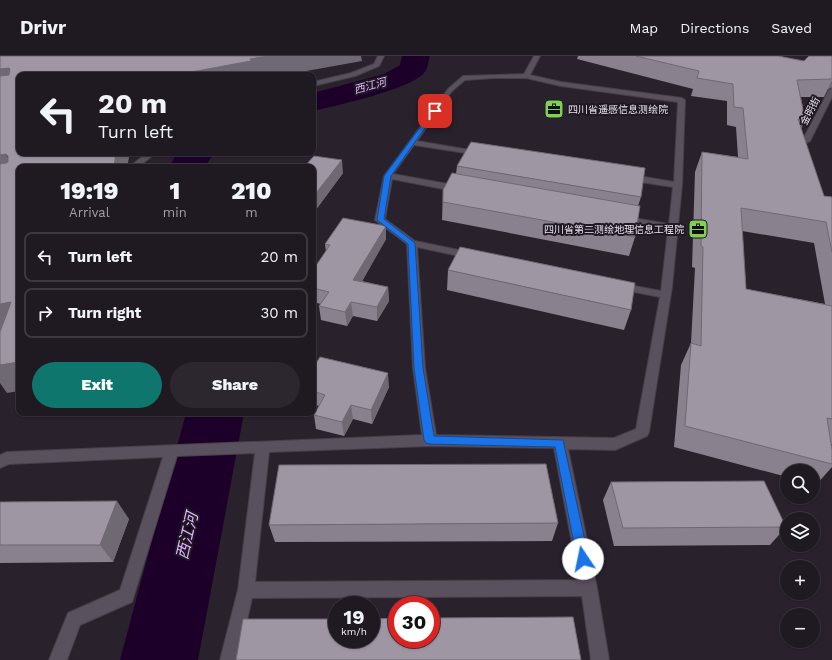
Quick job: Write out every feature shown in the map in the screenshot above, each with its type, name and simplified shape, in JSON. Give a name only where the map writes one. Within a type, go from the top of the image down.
[{"type":"street","points":[[316,83],[353,75],[377,65],[381,56]]},
{"type":"street","points":[[526,76],[537,56]]},
{"type":"street","points":[[0,462],[7,458],[430,440],[615,444],[642,432],[666,295],[678,185],[682,100],[560,84],[526,76],[462,78],[450,90],[388,176],[380,220],[412,243],[481,258]]},
{"type":"street","name":"金明街","points":[[806,141],[832,90]]},
{"type":"street","points":[[412,142],[490,155]]},
{"type":"street","points":[[137,164],[148,156]]},
{"type":"street","points":[[615,175],[678,185]]},
{"type":"street","points":[[388,176],[465,190]]},
{"type":"street","points":[[611,217],[673,228]]},
{"type":"street","points":[[412,243],[419,368],[430,440]]},
{"type":"street","points":[[612,284],[666,295]]},
{"type":"street","points":[[560,443],[589,588],[600,660]]},
{"type":"street","points":[[228,660],[246,590],[263,448]]},
{"type":"street","points":[[58,660],[74,619],[126,596],[178,451]]},
{"type":"street","points":[[246,590],[589,588]]},
{"type":"building","points":[[0,56],[269,56],[250,59],[251,61],[191,72],[16,72],[16,156],[116,156],[114,164],[16,164],[16,362],[0,365],[0,332],[11,302],[0,304],[0,164],[8,162],[8,156],[6,154],[0,155],[0,76],[9,75],[10,69],[0,69]]},
{"type":"building","points":[[636,56],[778,56],[804,61],[809,56],[832,56],[832,79],[797,80],[805,120],[798,119],[824,196],[832,197],[832,252],[826,222],[741,208],[746,289],[832,306],[832,419],[827,418],[832,450],[832,464],[685,426],[691,343],[701,346],[703,247],[701,246],[702,152],[748,159],[743,108],[734,107],[733,84],[697,78],[699,71]]},
{"type":"building","points":[[471,142],[645,168],[641,197],[457,166]]},
{"type":"building","points":[[314,156],[342,160],[316,193],[316,164],[307,164]]},
{"type":"building","points":[[452,173],[640,206],[635,237],[443,202],[443,190]]},
{"type":"building","points":[[343,218],[386,226],[353,280],[388,287],[377,307],[351,302],[345,312],[319,306],[329,292],[316,289],[316,266],[330,245],[325,244]]},
{"type":"building","points":[[460,247],[635,283],[631,310],[448,270]]},
{"type":"building","points":[[320,357],[388,373],[371,410],[351,405],[342,422],[316,416],[316,411],[325,395],[316,392],[316,363]]},
{"type":"building","points":[[546,464],[558,523],[269,525],[279,465]]},
{"type":"building","points":[[764,481],[780,514],[780,527],[623,528],[611,482]]},
{"type":"building","points":[[117,501],[100,545],[0,545],[0,502]]},
{"type":"building","points":[[573,617],[581,660],[236,660],[243,619],[328,619],[328,648],[380,648],[380,619],[388,618],[388,648],[440,648],[440,618]]},
{"type":"waterway","name":"西江河","points":[[316,101],[394,80],[413,69],[416,56]]},
{"type":"waterway","name":"西江河","points":[[188,164],[192,156]]},
{"type":"waterway","name":"西江河","points":[[159,660],[214,416]]},
{"type":"place","name":"四川省遥感信息测绘院","points":[[554,109]]},
{"type":"place","name":"四川省第二测绘地理信息工程院","points":[[698,229]]},
{"type":"route","points":[[435,111],[388,176],[380,220],[412,243],[419,368],[430,440],[560,443],[583,559]]}]
